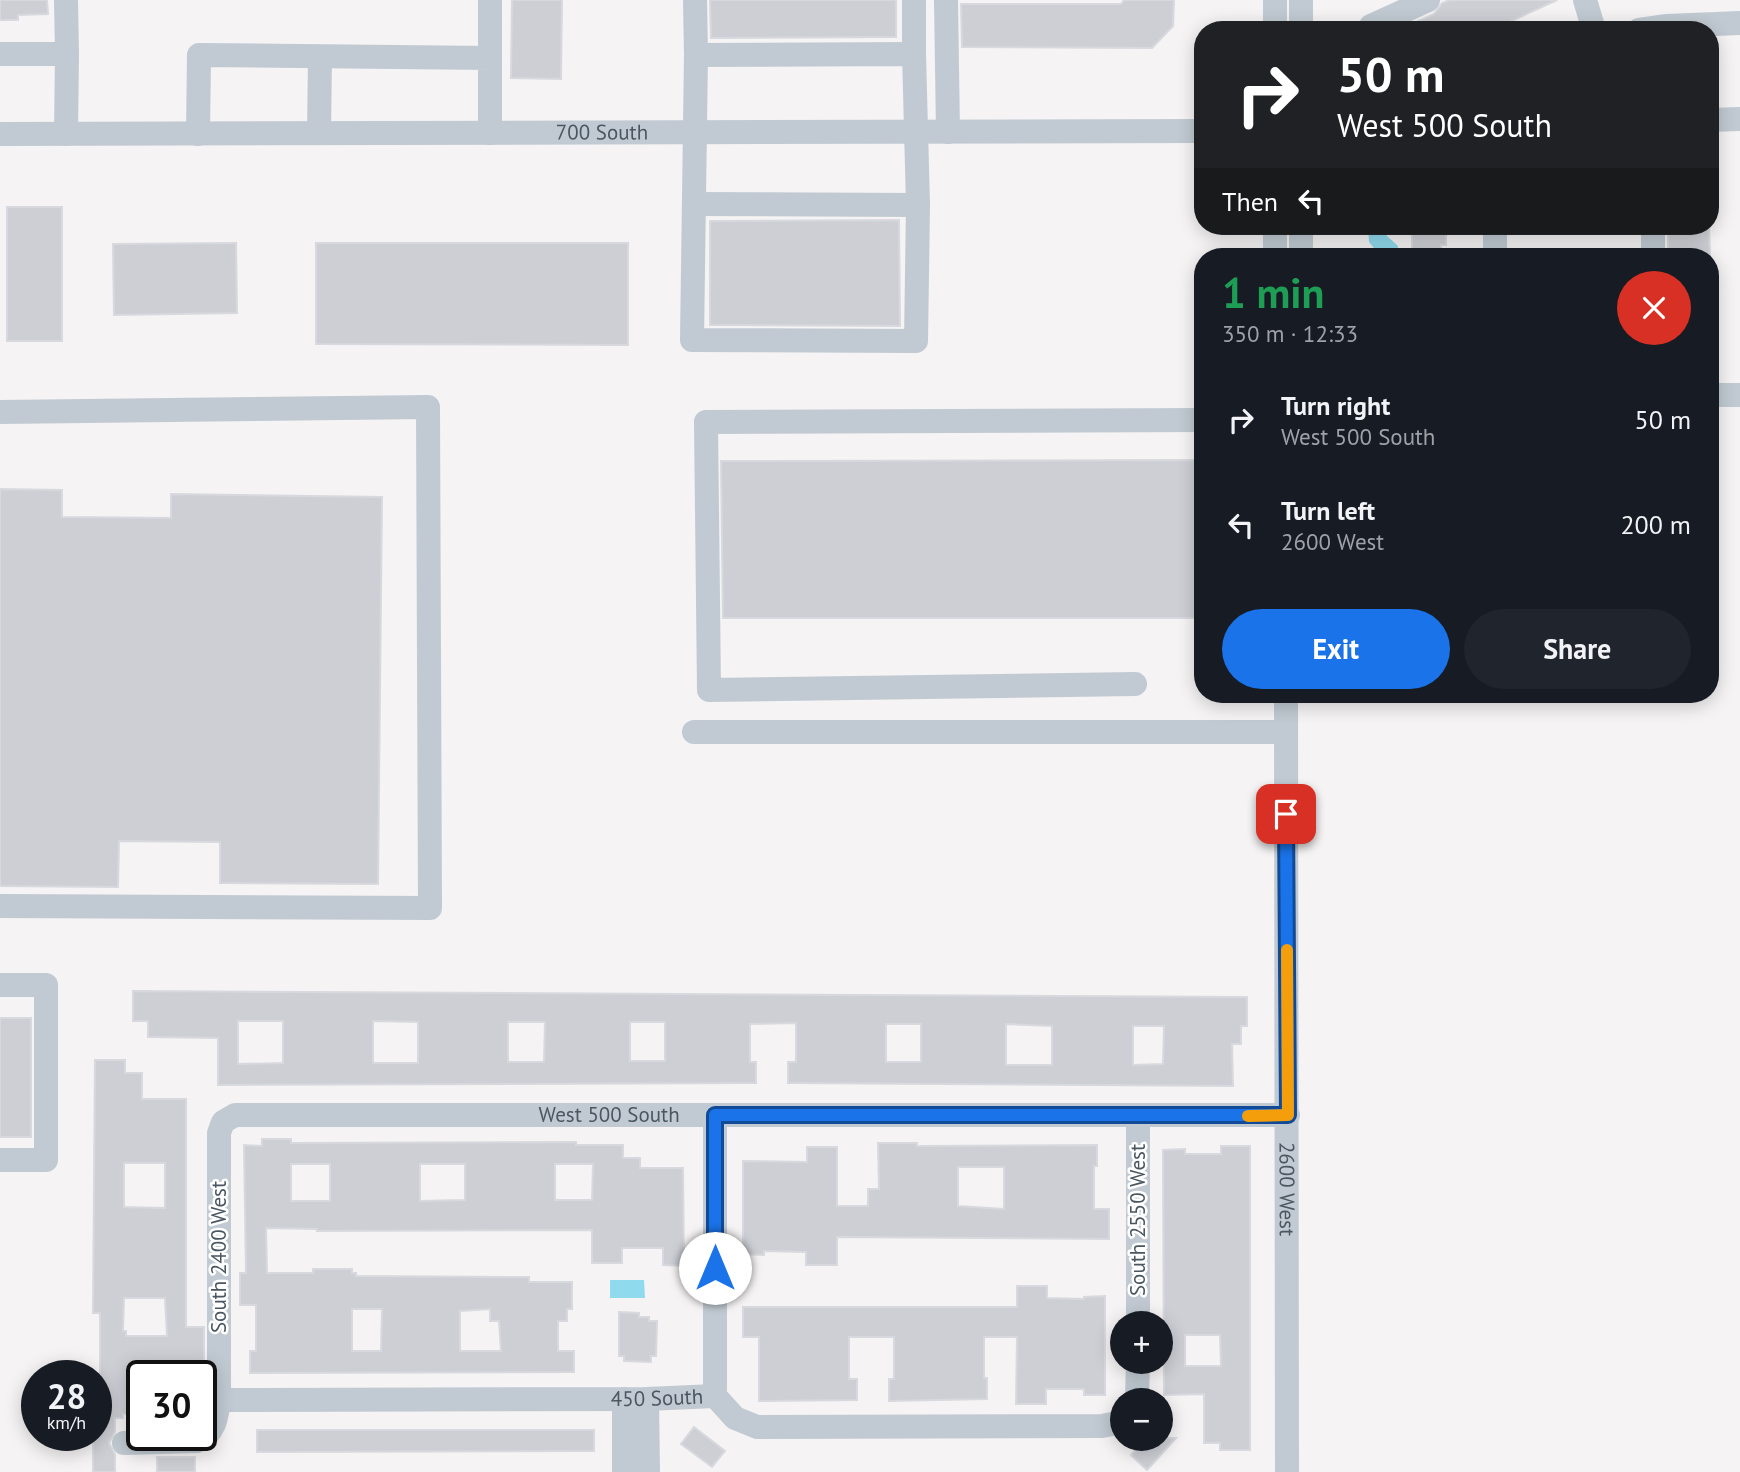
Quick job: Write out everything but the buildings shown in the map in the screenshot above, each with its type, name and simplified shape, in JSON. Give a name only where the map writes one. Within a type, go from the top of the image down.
[{"type":"street","points":[[66,0],[66,134]]},
{"type":"street","points":[[490,0],[490,133]]},
{"type":"street","points":[[695,0],[696,132],[692,340],[916,341],[918,205],[914,0]]},
{"type":"street","points":[[946,0],[948,132]]},
{"type":"street","points":[[1275,0],[1275,21]]},
{"type":"street","points":[[1301,0],[1301,21]]},
{"type":"street","points":[[1382,21],[1428,0]]},
{"type":"street","points":[[1585,0],[1591,21]]},
{"type":"street","points":[[1719,24],[1740,23]]},
{"type":"street","points":[[0,54],[67,54]]},
{"type":"street","points":[[696,55],[914,54]]},
{"type":"street","points":[[198,134],[199,55],[491,58]]},
{"type":"street","points":[[319,133],[320,57]]},
{"type":"street","points":[[1719,120],[1740,119]]},
{"type":"street","name":"700 South","points":[[0,134],[1194,131]]},
{"type":"street","points":[[694,204],[918,205]]},
{"type":"street","points":[[1719,395],[1740,395]]},
{"type":"street","points":[[0,412],[428,407],[430,908],[0,906]]},
{"type":"street","points":[[1135,684],[709,690],[706,422],[1194,420]]},
{"type":"street","name":"2600 West","points":[[1286,703],[1287,1472]]},
{"type":"street","points":[[694,732],[1285,732]]},
{"type":"street","points":[[0,985],[46,985],[46,1160],[0,1160]]},
{"type":"street","name":"West 500 South","points":[[226,1120],[242,1114],[1138,1117],[1288,1115]]},
{"type":"street","points":[[715,1115],[715,1396]]},
{"type":"street","name":"South 2550 West","points":[[1138,1117],[1138,1311]]},
{"type":"street","name":"South 2400 West","points":[[124,1443],[200,1440],[215,1424],[219,1400],[219,1127],[226,1120]]},
{"type":"street","name":"450 South","points":[[219,1400],[635,1399],[715,1396],[735,1418],[757,1427],[1110,1424]]},
{"type":"street","points":[[624,1472],[635,1399]]},
{"type":"street","points":[[635,1399],[648,1472]]},
{"type":"water","points":[[1369,235],[1386,235],[1398,248],[1374,248],[1369,242]]},
{"type":"water","points":[[610,1280],[644,1280],[645,1298],[610,1298]]},
{"type":"slow traffic","points":[[1248,1116],[1288,1115],[1287,950]]},
{"type":"route","points":[[715,1268],[715,1115],[1288,1115],[1286,814]]}]
